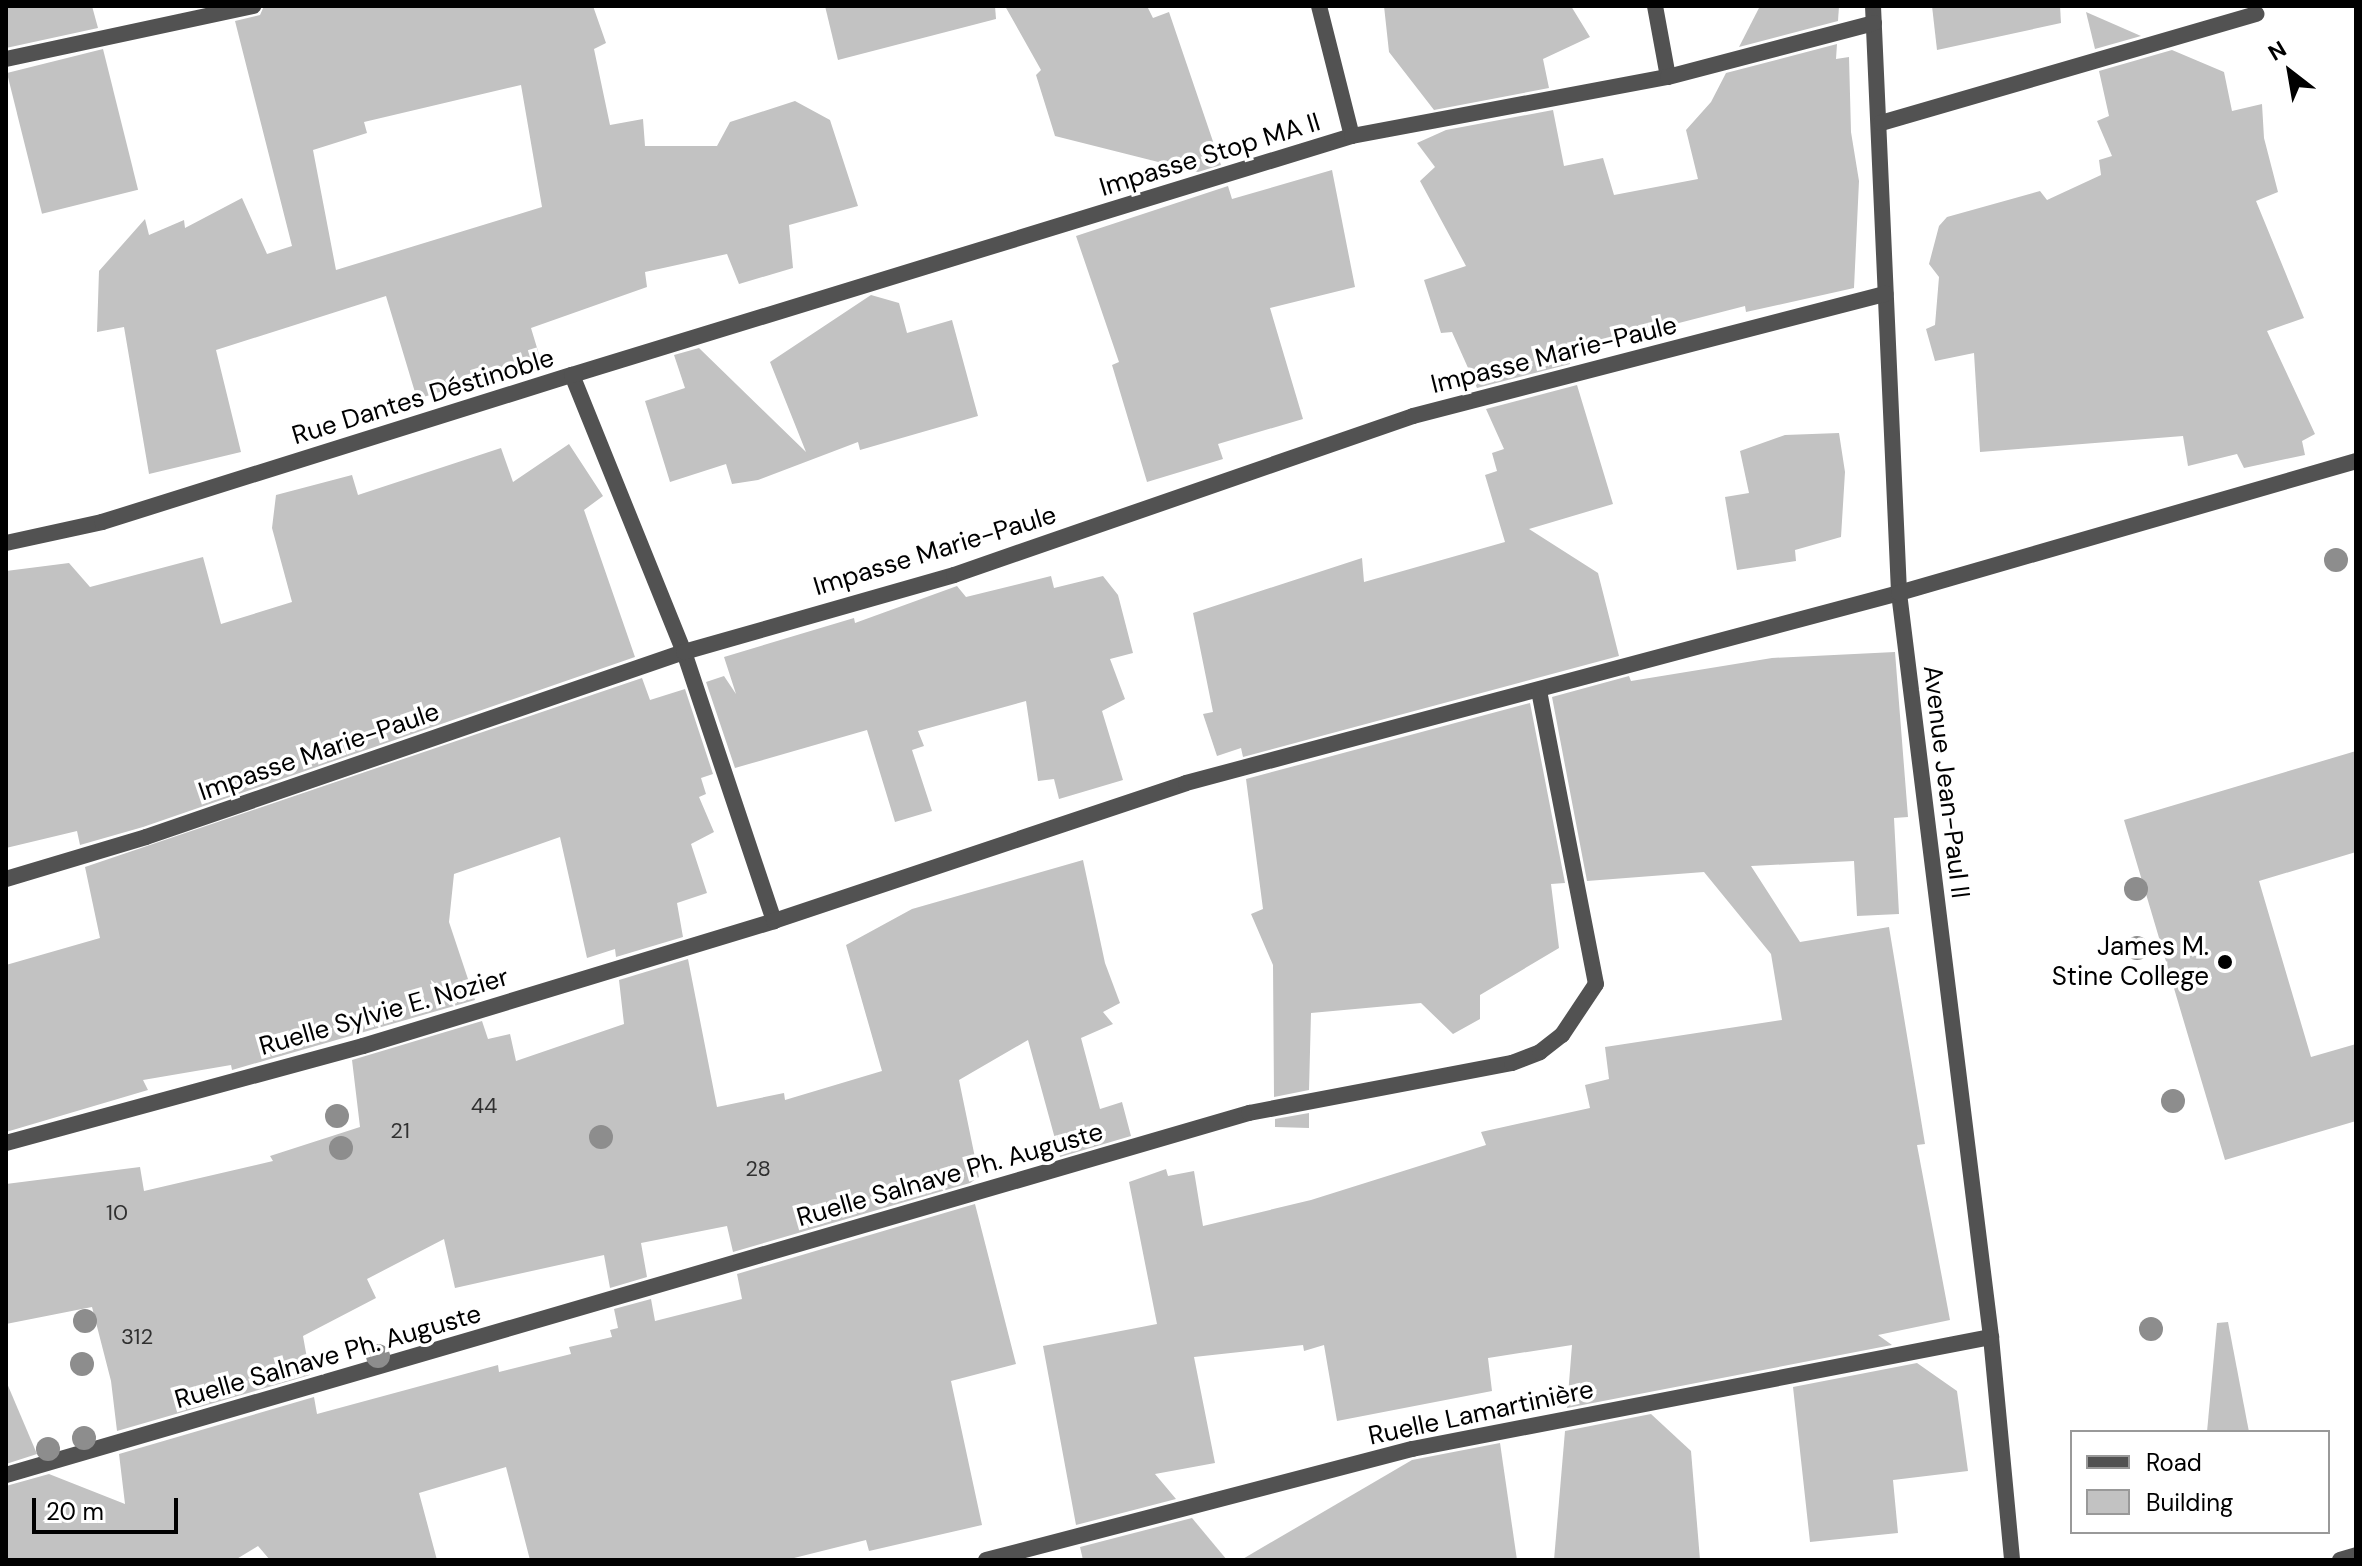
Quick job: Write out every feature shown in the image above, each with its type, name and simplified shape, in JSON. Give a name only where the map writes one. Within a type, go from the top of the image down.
[{"type":"street","points":[[6,59],[253,6]]},
{"type":"street","points":[[1319,6],[1352,136]]},
{"type":"street","points":[[1655,6],[1668,77]]},
{"type":"street","points":[[1881,123],[2256,14]]},
{"type":"street","name":"Impasse Stop MA II","points":[[572,375],[1352,136],[1668,77],[1873,15]]},
{"type":"street","name":"Avenue Jean-Paul II","points":[[1873,15],[1881,123],[1899,593],[1991,1337],[2012,1560]]},
{"type":"street","name":"Impasse Marie-Paule","points":[[6,879],[146,837],[684,652],[954,575],[1413,416],[1886,294]]},
{"type":"street","name":"Rue Dantes Déstinoble","points":[[6,543],[102,522],[572,375],[684,652],[774,921]]},
{"type":"street","name":"Ruelle Sylvie E. Nozier","points":[[6,1143],[363,1046],[774,921],[1186,783],[1899,593],[2356,461]]},
{"type":"street","name":"Ruelle Salnave Ph. Auguste","points":[[6,1475],[1249,1113],[1512,1063],[1540,1052],[1562,1035],[1596,984],[1539,690]]},
{"type":"street","name":"Ruelle Lamartinière","points":[[986,1560],[1412,1449],[1991,1337]]},
{"type":"street","points":[[2340,1560],[2356,1555]]},
{"type":"building","points":[[6,6],[92,6],[98,28],[6,48]]},
{"type":"building","points":[[264,6],[593,6],[606,43],[594,49],[610,125],[643,119],[645,146],[717,146],[730,122],[795,101],[830,120],[858,206],[789,225],[793,268],[739,284],[727,254],[645,272],[647,287],[531,328],[541,361],[417,399],[386,296],[216,350],[241,452],[149,474],[124,327],[97,332],[99,271],[145,219],[149,235],[184,220],[185,228],[242,198],[267,254],[292,246],[235,21],[260,15]],"holes":[[[521,85],[542,207],[336,270],[313,150],[367,133],[364,122]]]},
{"type":"building","points":[[825,6],[995,6],[996,19],[838,60]]},
{"type":"building","points":[[1005,6],[1147,6],[1153,18],[1169,12],[1221,165],[1198,172],[1055,136],[1036,75],[1041,70]]},
{"type":"building","points":[[1384,6],[1571,6],[1590,37],[1543,59],[1549,88],[1434,110],[1389,52]]},
{"type":"building","points":[[1760,6],[1839,6],[1838,21],[1739,47]]},
{"type":"building","points":[[1932,6],[2060,6],[2061,23],[1937,50]]},
{"type":"building","points":[[2086,12],[2141,36],[2095,49]]},
{"type":"building","points":[[1837,44],[1836,59],[1849,57],[1851,132],[1859,181],[1854,288],[1746,312],[1745,306],[1566,352],[1570,364],[1477,388],[1452,332],[1441,333],[1424,280],[1466,266],[1420,181],[1435,167],[1417,143],[1446,130],[1553,110],[1564,166],[1603,158],[1614,195],[1698,179],[1686,130],[1711,102],[1726,73]]},
{"type":"building","points":[[103,49],[138,190],[42,214],[7,73]]},
{"type":"building","points":[[2172,50],[2224,72],[2232,111],[2262,104],[2264,138],[2278,192],[2256,201],[2304,318],[2267,331],[2315,434],[2302,441],[2305,455],[2244,468],[2237,454],[2188,466],[2183,436],[1980,452],[1974,353],[1935,361],[1926,329],[1935,325],[1939,277],[1929,264],[1939,226],[1947,217],[2040,191],[2047,200],[2101,175],[2099,160],[2112,156],[2097,121],[2109,116],[2099,71]]},
{"type":"building","points":[[1332,170],[1355,287],[1270,308],[1303,419],[1218,444],[1223,459],[1147,482],[1112,365],[1119,362],[1076,236],[1228,186],[1232,199]]},
{"type":"building","points":[[871,295],[899,303],[907,333],[952,320],[978,416],[860,450],[858,442],[758,480],[732,484],[726,464],[670,482],[645,401],[685,388],[674,355],[699,348],[806,452],[770,362]]},
{"type":"building","points":[[1577,385],[1613,504],[1529,529],[1598,573],[1619,656],[1243,757],[1241,748],[1217,756],[1203,714],[1213,712],[1193,613],[1362,558],[1364,582],[1505,542],[1485,475],[1497,471],[1492,453],[1504,449],[1486,409]]},
{"type":"building","points":[[1839,433],[1845,472],[1841,537],[1795,550],[1796,561],[1737,570],[1725,497],[1749,493],[1740,451],[1785,435]]},
{"type":"building","points":[[569,444],[603,496],[584,510],[635,657],[143,827],[80,845],[77,831],[6,848],[6,571],[69,563],[90,587],[203,557],[221,624],[292,602],[272,528],[276,495],[352,475],[358,495],[501,448],[513,482]]},
{"type":"building","points":[[1051,576],[1054,588],[1103,576],[1118,595],[1133,653],[1110,659],[1125,699],[1102,711],[1123,780],[1059,799],[1054,779],[1038,781],[1026,701],[918,731],[924,746],[912,750],[932,811],[895,822],[867,730],[735,768],[706,682],[724,676],[736,694],[724,657],[854,618],[855,623],[957,586],[966,597]]},
{"type":"building","points":[[1895,652],[1908,817],[1894,818],[1899,914],[1857,916],[1854,861],[1751,866],[1800,942],[1889,927],[1925,1144],[1917,1145],[1950,1320],[1878,1335],[1892,1345],[1567,1408],[1572,1345],[1488,1358],[1492,1391],[1337,1421],[1324,1345],[1304,1351],[1303,1345],[1194,1357],[1215,1463],[1155,1474],[1176,1499],[1076,1525],[1043,1346],[1157,1324],[1129,1182],[1166,1169],[1168,1176],[1194,1171],[1203,1226],[1311,1200],[1486,1145],[1481,1132],[1590,1108],[1585,1085],[1609,1079],[1605,1047],[1782,1020],[1771,954],[1704,872],[1587,881],[1552,697],[1629,676],[1631,681],[1772,658]]},
{"type":"building","points":[[642,678],[650,700],[685,689],[713,774],[701,778],[706,794],[699,797],[714,832],[691,844],[707,893],[677,903],[683,937],[616,957],[615,949],[587,958],[560,837],[454,874],[449,922],[475,1000],[232,1070],[231,1065],[143,1080],[148,1090],[6,1132],[6,965],[100,938],[85,867]]},
{"type":"building","points":[[1530,703],[1565,883],[1551,884],[1559,948],[1480,995],[1480,1019],[1453,1034],[1421,1003],[1311,1013],[1309,1090],[1274,1097],[1273,965],[1251,914],[1263,909],[1246,779]]},
{"type":"building","name":"James M. Stine College","points":[[2356,751],[2356,852],[2259,881],[2311,1057],[2356,1044],[2356,1121],[2225,1160],[2124,820]]},
{"type":"building","points":[[1083,860],[1105,963],[1120,1003],[1103,1012],[1113,1024],[1081,1038],[1100,1109],[1122,1102],[1131,1136],[1060,1157],[1028,1040],[959,1080],[979,1177],[970,1183],[733,1252],[727,1226],[641,1243],[647,1277],[610,1288],[604,1255],[455,1288],[444,1239],[367,1279],[376,1298],[303,1336],[310,1375],[117,1431],[111,1381],[92,1307],[6,1324],[6,1184],[140,1167],[144,1191],[273,1161],[270,1156],[360,1127],[352,1060],[482,1021],[488,1039],[510,1034],[516,1061],[624,1024],[619,980],[688,959],[717,1107],[784,1093],[785,1100],[882,1071],[846,945],[912,909]]},
{"type":"building","points":[[1309,1113],[1309,1128],[1275,1127],[1275,1119]]},
{"type":"building","points":[[975,1204],[1016,1364],[951,1381],[982,1525],[869,1551],[866,1540],[786,1560],[530,1560],[506,1467],[419,1493],[437,1560],[270,1560],[258,1546],[235,1560],[6,1560],[6,1486],[49,1474],[125,1504],[119,1454],[314,1397],[317,1414],[498,1365],[499,1372],[571,1354],[569,1347],[612,1337],[610,1330],[618,1328],[614,1309],[651,1299],[655,1321],[742,1299],[737,1274]]},
{"type":"building","points":[[2228,1322],[2249,1430],[2207,1430],[2217,1323]]},
{"type":"building","points":[[1917,1363],[1957,1391],[1968,1471],[1893,1480],[1898,1533],[1810,1542],[1793,1387]]},
{"type":"building","points":[[6,1381],[37,1454],[6,1464]]},
{"type":"building","points":[[1651,1414],[1691,1451],[1700,1560],[1554,1560],[1565,1431]]},
{"type":"building","points":[[1500,1443],[1517,1560],[1241,1560],[1412,1460]]},
{"type":"building","points":[[1192,1518],[1227,1560],[1083,1560],[1080,1547]]},
{"type":"place","name":"James M. Stine College","points":[[2225,962]]}]
